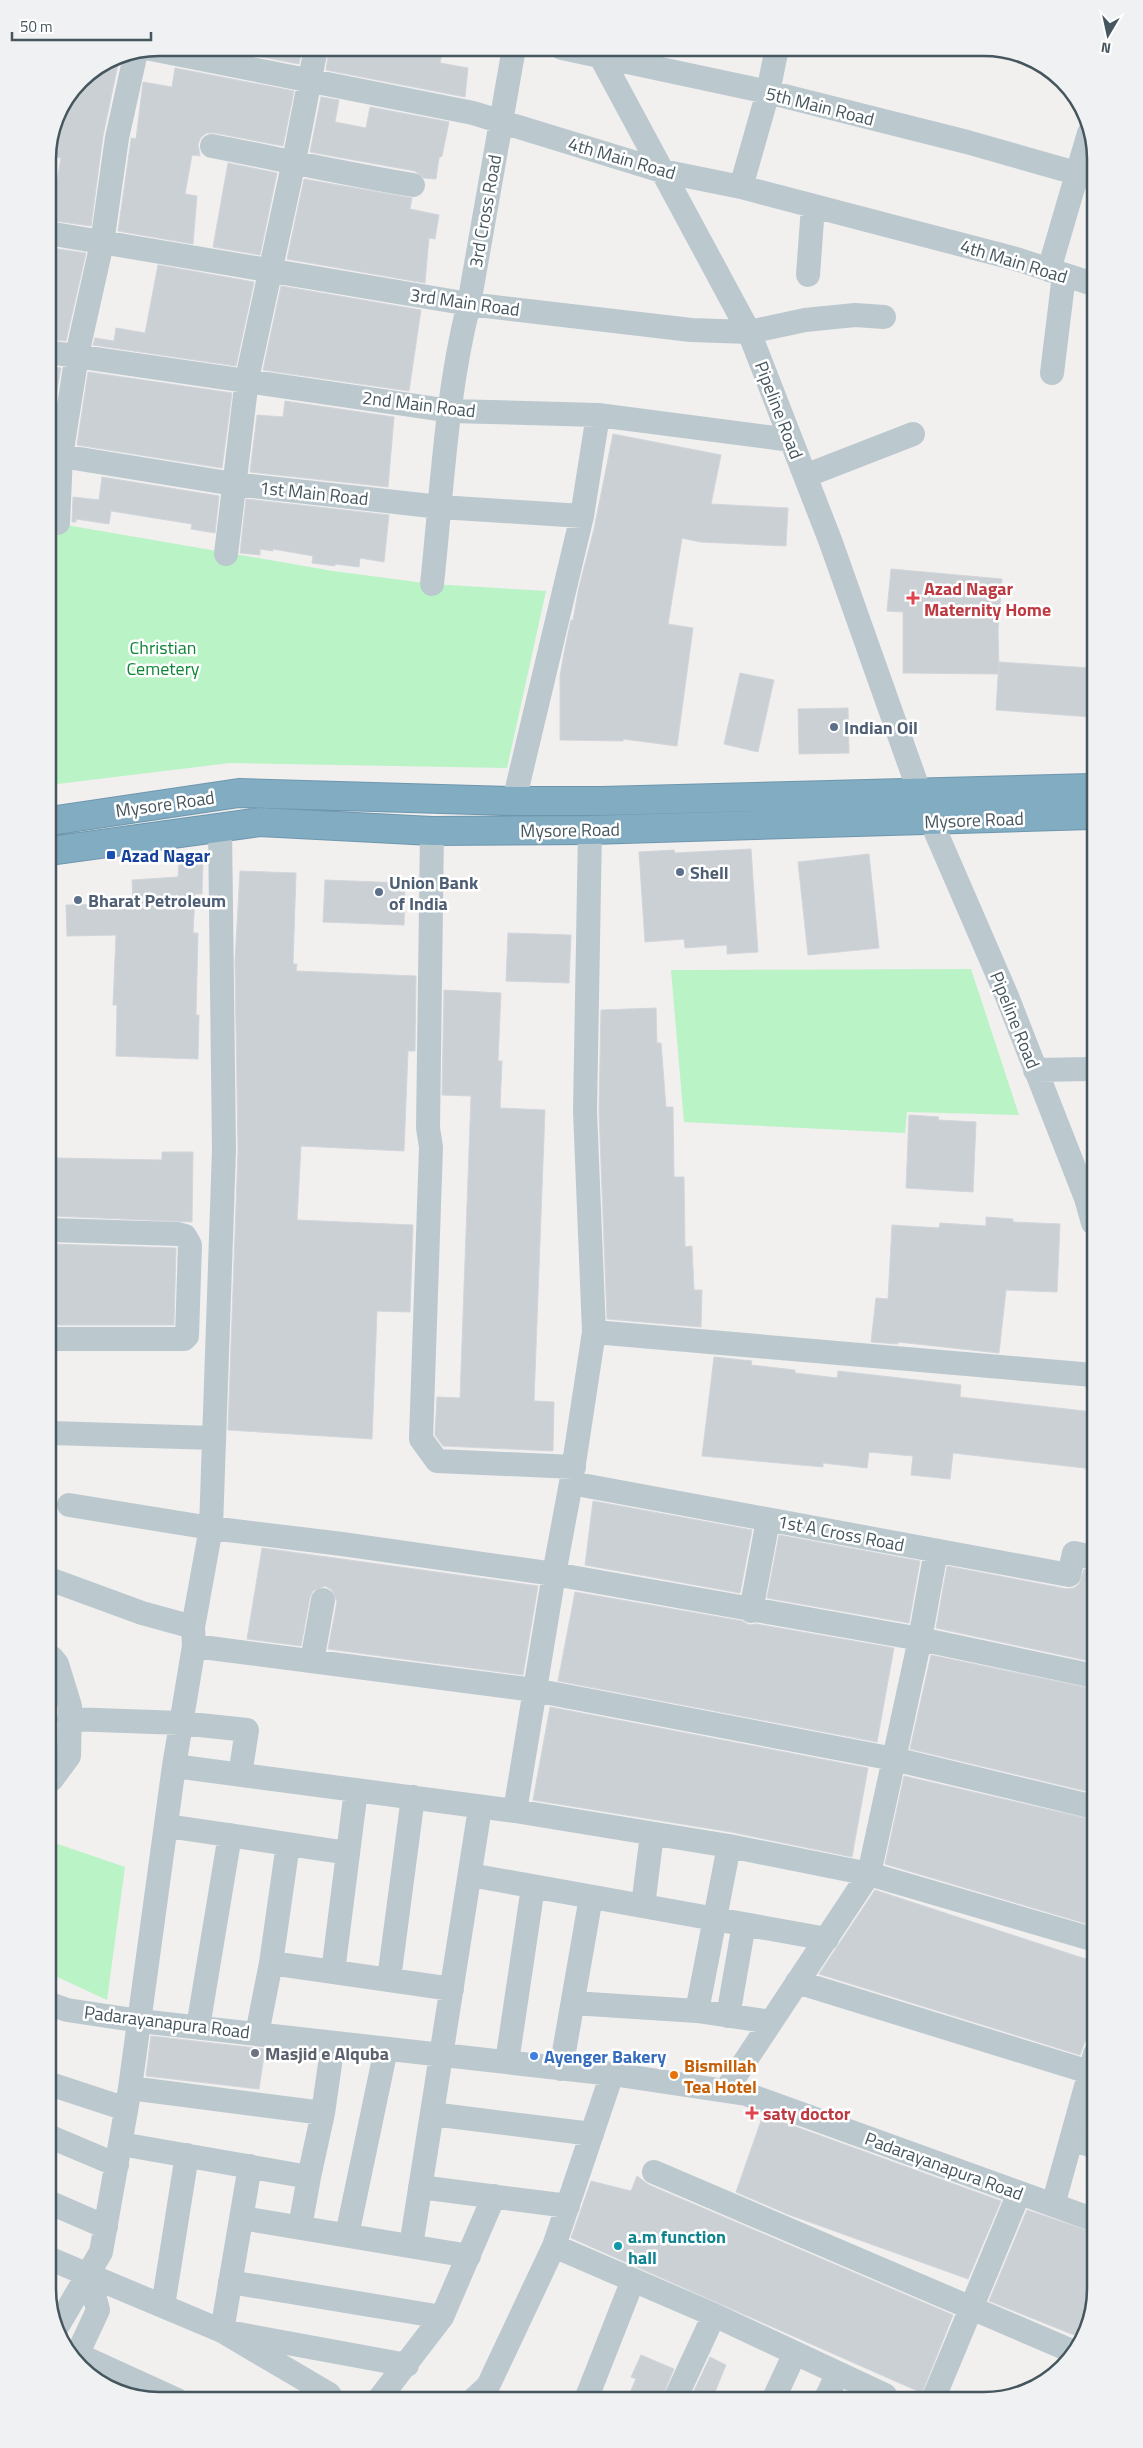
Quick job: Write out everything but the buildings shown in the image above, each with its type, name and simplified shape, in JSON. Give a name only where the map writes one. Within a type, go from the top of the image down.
[{"type":"highway","name":"Mysore Road","points":[[56,820],[240,793],[514,801],[1087,788]]},
{"type":"highway","name":"Mysore Road","points":[[56,851],[260,822],[432,830],[590,830],[1087,815]]},
{"type":"street","name":"4th Main Road","points":[[185,56],[473,113],[662,171],[740,187],[1016,259],[1087,282]]},
{"type":"street","points":[[226,554],[246,379],[294,161],[315,56]]},
{"type":"street","name":"3rd Cross Road","points":[[432,584],[451,411],[462,332],[469,304],[513,56]]},
{"type":"street","name":"Pipeline Road","points":[[600,56],[748,332],[805,476],[919,791]]},
{"type":"street","name":"5th Main Road","points":[[615,56],[967,142],[1083,175]]},
{"type":"street","points":[[740,187],[768,92],[775,56]]},
{"type":"street","points":[[56,441],[59,400],[77,355],[102,243],[117,138],[134,59]]},
{"type":"street","points":[[212,146],[294,161],[353,175],[414,185]]},
{"type":"street","points":[[1052,373],[1057,273],[1083,175],[1087,154]]},
{"type":"street","points":[[808,275],[813,206]]},
{"type":"street","name":"3rd Main Road","points":[[56,234],[469,304],[691,330],[748,332],[805,320],[855,315],[884,317]]},
{"type":"street","name":"2nd Main Road","points":[[56,353],[136,366],[246,379],[451,411],[598,415],[791,440]]},
{"type":"street","points":[[514,801],[582,516],[598,415]]},
{"type":"street","points":[[805,476],[914,434]]},
{"type":"street","name":"1st Main Road","points":[[56,455],[234,484],[440,507],[582,516]]},
{"type":"street","points":[[56,478],[58,523]]},
{"type":"street","name":"Pipeline Road","points":[[930,821],[1006,994],[1035,1070],[1087,1193]]},
{"type":"street","points":[[60,2315],[89,2275],[101,2252],[106,2227],[140,2020],[174,1766],[211,1528],[224,1150],[220,828]]},
{"type":"street","name":"1st A Cross Road","points":[[432,830],[428,1128],[431,1147],[421,1439],[437,1461],[572,1475],[768,1520],[1070,1575],[1074,1553],[1087,1556]]},
{"type":"street","points":[[515,1811],[534,1690],[572,1475],[594,1332],[585,1111],[590,830]]},
{"type":"street","points":[[1035,1070],[1087,1069]]},
{"type":"street","points":[[56,1230],[178,1234],[185,1236],[189,1240],[187,1336],[180,1341],[56,1339]]},
{"type":"street","points":[[189,1264],[220,1266]]},
{"type":"street","points":[[187,1325],[218,1327]]},
{"type":"street","points":[[594,1332],[1087,1374]]},
{"type":"street","points":[[56,1433],[214,1438]]},
{"type":"street","points":[[68,1505],[211,1528],[342,1544],[554,1574],[751,1611],[920,1639],[1087,1675]]},
{"type":"street","points":[[751,1611],[768,1520]]},
{"type":"street","points":[[726,2090],[869,1874],[920,1639],[936,1551]]},
{"type":"street","points":[[56,1582],[194,1636],[312,1661],[534,1690],[894,1759],[1087,1805]]},
{"type":"street","points":[[312,1661],[323,1600]]},
{"type":"street","points":[[56,1663],[70,1706],[69,1756],[56,1774]]},
{"type":"street","points":[[69,1719],[181,1724],[247,1730],[240,1774]]},
{"type":"street","points":[[174,1766],[515,1811],[728,1846],[869,1874],[1087,1938]]},
{"type":"street","points":[[333,1972],[356,1790]]},
{"type":"street","points":[[389,1980],[413,1798]]},
{"type":"street","points":[[411,2246],[478,1821]]},
{"type":"street","points":[[167,1826],[348,1852]]},
{"type":"street","points":[[643,1906],[652,1834]]},
{"type":"street","points":[[198,2027],[230,1835]]},
{"type":"street","points":[[257,2034],[271,1963],[288,1844]]},
{"type":"street","points":[[697,2011],[728,1846]]},
{"type":"street","points":[[470,1876],[827,1938]]},
{"type":"street","points":[[507,2062],[534,1887]]},
{"type":"street","points":[[561,2069],[591,1897]]},
{"type":"street","points":[[728,2016],[744,1924]]},
{"type":"street","points":[[271,1963],[452,1989]]},
{"type":"street","points":[[798,1982],[1087,2057]]},
{"type":"street","points":[[573,2003],[697,2011],[771,2022]]},
{"type":"street","name":"Padarayanapura Road","points":[[56,2006],[67,2010],[140,2020],[612,2074],[746,2094],[1087,2217]]},
{"type":"street","points":[[300,2227],[323,2113],[333,2043]]},
{"type":"street","points":[[347,2235],[386,2049]]},
{"type":"street","points":[[482,2392],[488,2386],[554,2246],[612,2074]]},
{"type":"street","points":[[56,2086],[128,2098],[323,2113]]},
{"type":"street","points":[[1053,2205],[1072,2139],[1087,2103]]},
{"type":"street","points":[[432,2114],[592,2134]]},
{"type":"street","points":[[56,2139],[119,2154],[187,2156],[309,2177]]},
{"type":"street","points":[[1072,2139],[1087,2144]]},
{"type":"street","points":[[163,2306],[187,2156]]},
{"type":"street","points":[[222,2331],[250,2166]]},
{"type":"street","points":[[654,2172],[1067,2349]]},
{"type":"street","points":[[420,2187],[568,2206]]},
{"type":"street","points":[[936,2392],[1019,2193]]},
{"type":"street","points":[[385,2392],[442,2317],[470,2256],[494,2196]]},
{"type":"street","points":[[56,2205],[106,2227]]},
{"type":"street","points":[[242,2218],[470,2256]]},
{"type":"street","points":[[554,2246],[714,2315],[877,2392]]},
{"type":"street","points":[[56,2261],[222,2331],[321,2392]]},
{"type":"street","points":[[78,2351],[98,2310],[89,2275]]},
{"type":"street","points":[[589,2392],[633,2280]]},
{"type":"street","points":[[230,2282],[442,2317]]},
{"type":"street","points":[[678,2392],[714,2315]]},
{"type":"street","points":[[222,2331],[407,2365]]},
{"type":"street","points":[[777,2392],[795,2353]]},
{"type":"street","points":[[82,2357],[160,2392]]},
{"type":"street","points":[[828,2392],[838,2373]]},
{"type":"green space","name":"Christian Cemetery","points":[[56,523],[333,571],[432,584],[546,591],[507,768],[230,763],[56,784]]},
{"type":"green space","points":[[971,969],[1019,1115],[907,1112],[905,1133],[684,1122],[671,970]]},
{"type":"green space","points":[[56,1843],[125,1867],[107,2000],[56,1976]]},
{"type":"place","name":"Azad Nagar Maternity Home","points":[[913,598]]},
{"type":"place","name":"Indian Oil","points":[[834,727]]},
{"type":"place","name":"Azad Nagar","points":[[111,855]]},
{"type":"place","name":"Shell","points":[[680,872]]},
{"type":"place","name":"Union Bank of India","points":[[379,892]]},
{"type":"place","name":"Bharat Petroleum","points":[[78,900]]},
{"type":"place","name":"Masjid e Alquba","points":[[255,2053]]},
{"type":"place","name":"Ayenger Bakery","points":[[534,2056]]},
{"type":"place","name":"Bismillah Tea Hotel","points":[[674,2075]]},
{"type":"place","name":"saty doctor","points":[[752,2113]]},
{"type":"place","name":"a.m function hall","points":[[618,2246]]}]
